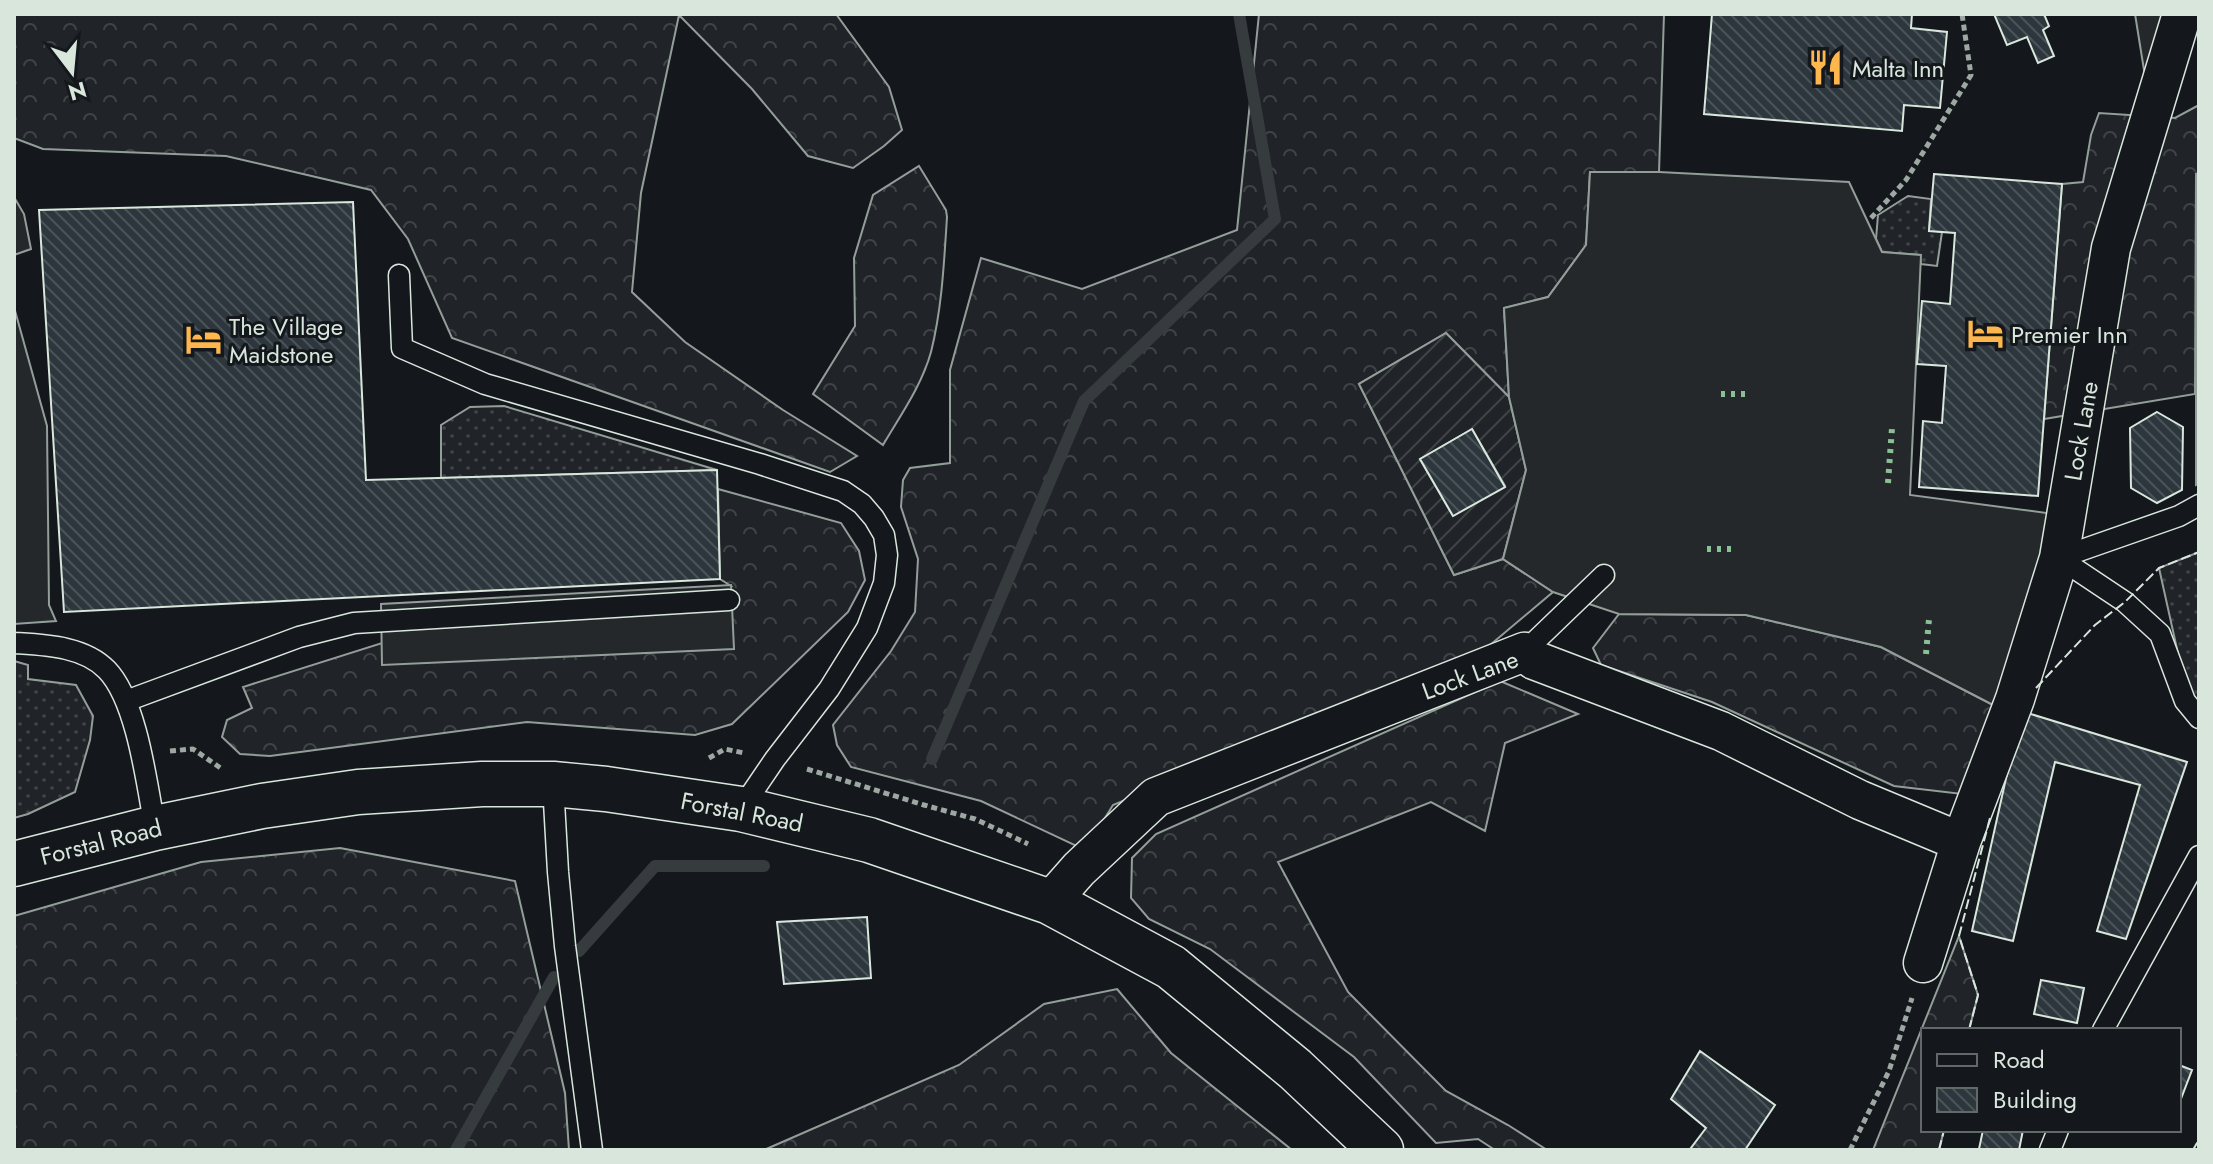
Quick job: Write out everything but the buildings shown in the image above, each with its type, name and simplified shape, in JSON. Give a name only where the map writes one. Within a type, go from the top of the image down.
[{"type":"street","name":"Lock Lane","points":[[1923,963],[1961,842],[2015,699],[2059,558],[2111,248],[2182,14]]},
{"type":"street","name":"Lock Lane","points":[[1050,902],[1079,869],[1156,797],[1524,652],[1534,660],[1721,731],[1860,800],[1961,842]]},
{"type":"street","name":"Forstal Road","points":[[14,864],[155,828],[262,806],[358,792],[482,784],[553,784],[741,809],[869,840],[1050,902],[1171,967],[1295,1069],[1381,1150]]},
{"type":"lane","points":[[399,275],[402,348],[485,384],[843,491],[862,504],[874,518],[884,535],[887,555],[884,583],[867,628],[829,689],[741,809]]},
{"type":"lane","points":[[2059,558],[2179,516],[2199,505]]},
{"type":"lane","points":[[2059,558],[2125,602],[2160,634],[2185,701],[2199,718]]},
{"type":"lane","points":[[1524,652],[1604,575]]},
{"type":"lane","points":[[126,701],[299,637],[354,623],[729,600]]},
{"type":"lane","points":[[14,643],[68,649],[106,668],[126,701],[155,828]]},
{"type":"lane","points":[[553,784],[565,946],[592,1150]]},
{"type":"lane","points":[[2104,1028],[2199,856]]},
{"type":"path","points":[[1871,218],[1906,180],[1971,75],[1962,14]]},
{"type":"path","points":[[775,759],[975,819],[1079,869]]},
{"type":"path","points":[[1850,1150],[1889,1071],[1923,963]]},
{"type":"green space","points":[[14,14],[836,14],[889,87],[902,130],[853,168],[808,156],[752,89],[679,15],[641,193],[632,292],[685,342],[783,410],[857,456],[830,472],[452,338],[408,239],[371,190],[226,156],[43,149],[14,138]]},
{"type":"green space","points":[[1259,14],[1664,14],[1659,172],[1590,172],[1586,245],[1548,297],[1504,308],[1509,397],[1446,333],[1359,384],[1454,575],[1503,559],[1553,592],[1483,651],[1113,805],[1085,850],[981,801],[851,767],[837,745],[833,725],[891,651],[915,612],[918,559],[901,507],[903,480],[910,468],[950,463],[950,370],[981,258],[1082,289],[1237,230]]},
{"type":"green space","points":[[2199,105],[2195,394],[2044,419],[2062,184],[2083,182],[2091,135],[2099,113],[2175,118]]},
{"type":"green space","points":[[919,166],[946,210],[940,302],[927,364],[883,445],[813,394],[855,326],[854,258],[873,195]]},
{"type":"green space","points":[[1908,196],[1931,199],[1929,230],[1942,232],[1937,266],[1921,264],[1920,255],[1882,252],[1876,239],[1878,215]]},
{"type":"green space","points":[[1446,333],[1509,397],[1526,470],[1503,559],[1454,575],[1359,384]],"holes":[[[1472,429],[1505,486],[1453,516],[1420,459]]]},
{"type":"green space","points":[[504,406],[717,470],[441,478],[441,425],[470,407]]},
{"type":"green space","points":[[718,489],[841,523],[859,551],[865,580],[848,612],[732,724],[695,735],[527,722],[270,756],[240,754],[222,737],[227,720],[252,708],[243,687],[382,643],[383,664],[731,586],[720,579]]},
{"type":"green space","points":[[2199,552],[2199,702],[2195,700],[2181,667],[2159,568]]},
{"type":"green space","points":[[1619,614],[1746,615],[1881,647],[1997,707],[1962,794],[1894,786],[1712,702],[1601,665],[1593,648]]},
{"type":"green space","points":[[14,661],[28,665],[28,679],[76,685],[93,716],[90,740],[75,792],[14,818]]},
{"type":"green space","points":[[1500,681],[1578,714],[1505,743],[1485,831],[1431,802],[1278,862],[1348,992],[1446,1091],[1547,1150],[1495,1150],[1478,1139],[1436,1143],[1354,1057],[1210,949],[1149,919],[1131,898],[1132,858],[1156,834]]},
{"type":"green space","points":[[340,848],[515,881],[565,1093],[569,1150],[14,1150],[14,916],[201,862]]},
{"type":"green space","points":[[1959,936],[1978,995],[1970,1028],[1922,1028]]},
{"type":"green space","points":[[1117,989],[1171,1053],[1292,1150],[764,1150],[959,1065],[1044,1004]]},
{"type":"green space","points":[[1921,1031],[1921,1132],[1944,1132],[1939,1150],[1873,1150]]},
{"type":"shaded area","points":[[2135,14],[2183,14],[2148,95]]},
{"type":"shaded area","points":[[1590,172],[1659,172],[1849,182],[1882,252],[1921,255],[1910,495],[2054,514],[1997,707],[1881,647],[1746,615],[1619,614],[1553,592],[1503,559],[1526,470],[1509,397],[1504,308],[1548,297],[1586,245]]},
{"type":"shaded area","points":[[2199,173],[2199,483],[2196,485],[2196,174]]},
{"type":"shaded area","points":[[14,197],[24,214],[31,249],[14,255]]},
{"type":"shaded area","points":[[14,307],[47,426],[49,605],[56,621],[14,624]]},
{"type":"shaded area","points":[[731,585],[734,649],[382,665],[381,604]]},
{"type":"waterway","points":[[932,759],[1084,401],[1275,219],[1239,14]]},
{"type":"waterway","points":[[579,951],[655,866],[764,866]]},
{"type":"waterway","points":[[456,1150],[554,977]]},
{"type":"hedge","points":[[1721,394],[1746,394]]},
{"type":"hedge","points":[[1888,483],[1892,428]]},
{"type":"hedge","points":[[1707,549],[1732,549]]},
{"type":"hedge","points":[[1926,654],[1929,619]]},
{"type":"fence","points":[[2036,688],[2095,625],[2125,602],[2159,568],[2199,552]]},
{"type":"fence","points":[[1970,1028],[1978,995],[1959,936],[1990,818]]},
{"type":"fence","points":[[1939,1150],[1944,1132]]},
{"type":"fence","points":[[2193,1150],[2199,1144]]},
{"type":"place","name":"Malta Inn","points":[[1826,68]]},
{"type":"place","name":"Premier Inn","points":[[1985,334]]},
{"type":"place","name":"The Village Maidstone","points":[[203,340]]}]
